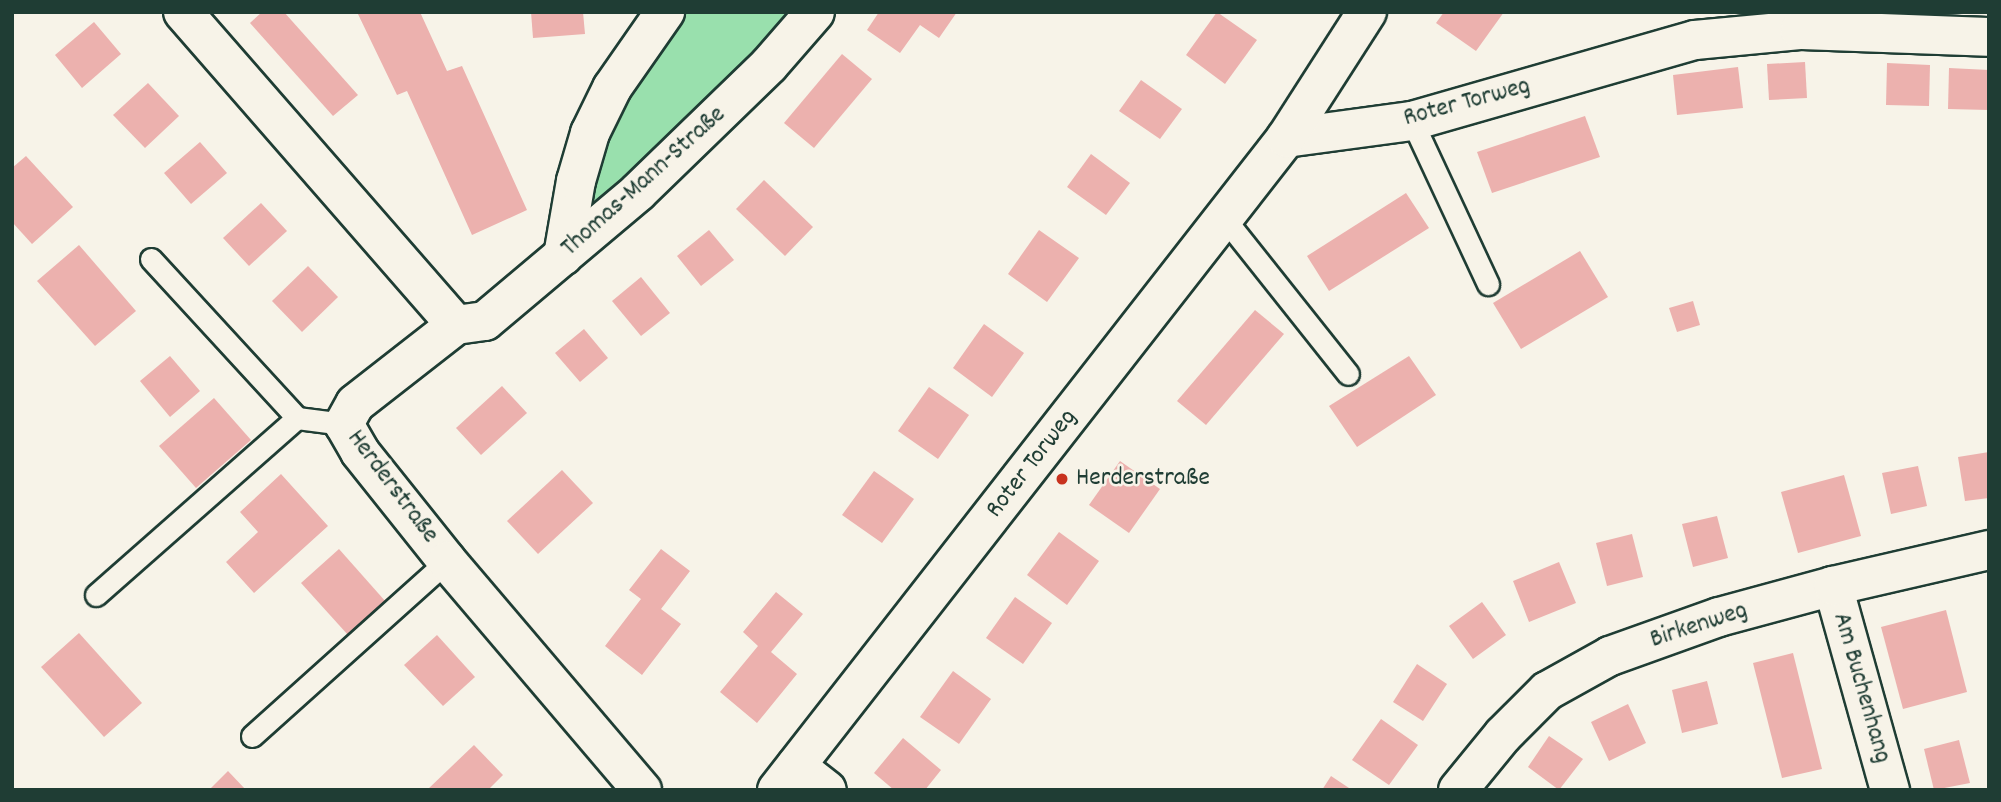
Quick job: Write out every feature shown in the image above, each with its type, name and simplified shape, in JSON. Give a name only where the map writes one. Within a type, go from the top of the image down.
[{"type":"street","points":[[183,12],[456,325]]},
{"type":"street","points":[[563,256],[576,181],[590,133],[611,88],[665,12]]},
{"type":"street","name":"Thomas-Mann-Straße","points":[[456,325],[485,321],[563,256],[710,125],[816,12]]},
{"type":"street","name":"Roter Torweg","points":[[787,778],[1286,138],[1367,12]]},
{"type":"street","name":"Roter Torweg","points":[[1286,138],[1412,121],[1695,40],[1800,30],[1989,37]]},
{"type":"street","name":"Herderstraße","points":[[456,325],[355,404],[344,424],[360,452],[447,561],[642,790]]},
{"type":"street","name":"Birkenweg","points":[[1458,790],[1524,712],[1547,691],[1610,656],[1684,629],[1833,586],[1989,550]]},
{"type":"street","name":"Am Buchenhang","points":[[1833,586],[1890,790]]},
{"type":"street","points":[[787,778],[827,790]]},
{"type":"lane","points":[[1412,121],[1488,284]]},
{"type":"lane","points":[[1224,218],[1348,374]]},
{"type":"lane","points":[[151,259],[297,418],[344,424]]},
{"type":"lane","points":[[96,595],[297,418]]},
{"type":"lane","points":[[252,736],[447,561]]},
{"type":"green space","points":[[672,12],[798,12],[637,174],[588,209],[617,101]]},
{"type":"building","points":[[262,12],[284,12],[358,95],[333,116],[250,23]]},
{"type":"building","points":[[357,12],[420,12],[447,71],[462,66],[527,210],[472,235],[407,91],[397,95]]},
{"type":"building","points":[[531,12],[583,12],[585,34],[533,38]]},
{"type":"building","points":[[879,12],[957,12],[939,38],[920,25],[900,53],[867,30]]},
{"type":"building","points":[[1217,12],[1257,40],[1225,84],[1186,55]]},
{"type":"building","points":[[1444,12],[1504,12],[1476,51],[1436,23]]},
{"type":"building","points":[[94,22],[121,54],[82,88],[55,55]]},
{"type":"building","points":[[842,54],[872,79],[814,148],[784,123]]},
{"type":"building","points":[[1805,62],[1807,98],[1769,100],[1767,64]]},
{"type":"building","points":[[1887,63],[1930,65],[1929,106],[1886,105]]},
{"type":"building","points":[[1738,67],[1743,108],[1677,115],[1673,75]]},
{"type":"building","points":[[1949,68],[1989,70],[1989,110],[1948,109]]},
{"type":"building","points":[[1141,80],[1182,109],[1160,139],[1119,111]]},
{"type":"building","points":[[148,83],[179,116],[145,148],[113,115]]},
{"type":"building","points":[[1585,116],[1600,157],[1492,193],[1477,152]]},
{"type":"building","points":[[200,142],[227,173],[191,204],[164,173]]},
{"type":"building","points":[[1091,154],[1130,183],[1106,215],[1067,187]]},
{"type":"building","points":[[26,156],[73,207],[32,244],[12,222],[12,168]]},
{"type":"building","points":[[764,180],[813,227],[785,256],[736,209]]},
{"type":"building","points":[[1406,193],[1429,228],[1329,291],[1307,256]]},
{"type":"building","points":[[261,203],[287,231],[249,266],[223,238]]},
{"type":"building","points":[[709,230],[734,260],[701,286],[677,256]]},
{"type":"building","points":[[1039,230],[1079,258],[1047,302],[1008,274]]},
{"type":"building","points":[[79,245],[136,311],[95,346],[37,281]]},
{"type":"building","points":[[1580,251],[1608,297],[1521,349],[1493,303]]},
{"type":"building","points":[[308,266],[338,297],[302,332],[272,301]]},
{"type":"building","points":[[641,277],[670,313],[641,336],[612,301]]},
{"type":"building","points":[[1693,301],[1700,325],[1677,332],[1669,308]]},
{"type":"building","points":[[1255,310],[1284,334],[1206,425],[1177,401]]},
{"type":"building","points":[[984,324],[1024,353],[992,397],[953,368]]},
{"type":"building","points":[[584,329],[608,358],[580,382],[555,353]]},
{"type":"building","points":[[170,356],[200,391],[170,417],[140,381]]},
{"type":"building","points":[[1409,356],[1436,395],[1357,447],[1329,406]]},
{"type":"building","points":[[502,386],[527,413],[481,455],[456,428]]},
{"type":"building","points":[[929,387],[969,415],[938,459],[898,431]]},
{"type":"building","points":[[214,398],[251,440],[196,488],[159,446]]},
{"type":"building","points":[[1989,452],[1989,498],[1965,501],[1958,457]]},
{"type":"building","points":[[1120,461],[1160,489],[1129,533],[1089,505]]},
{"type":"building","points":[[1918,466],[1927,506],[1891,514],[1882,473]]},
{"type":"building","points":[[562,470],[593,503],[538,554],[507,521]]},
{"type":"building","points":[[874,471],[914,499],[882,543],[842,515]]},
{"type":"building","points":[[281,474],[328,526],[254,593],[226,562],[258,532],[240,512]]},
{"type":"building","points":[[1844,475],[1861,536],[1798,553],[1781,492]]},
{"type":"building","points":[[1717,516],[1728,558],[1693,567],[1682,524]]},
{"type":"building","points":[[1059,532],[1099,561],[1067,605],[1027,575]]},
{"type":"building","points":[[1632,534],[1643,577],[1607,586],[1596,543]]},
{"type":"building","points":[[339,549],[386,602],[348,635],[301,583]]},
{"type":"building","points":[[661,549],[690,571],[661,609],[681,624],[642,675],[605,646],[641,599],[629,590]]},
{"type":"building","points":[[1559,562],[1576,603],[1529,622],[1513,581]]},
{"type":"building","points":[[776,592],[803,614],[771,652],[797,674],[757,723],[720,692],[758,646],[743,632]]},
{"type":"building","points":[[1015,597],[1052,623],[1023,664],[986,638]]},
{"type":"building","points":[[1482,602],[1506,635],[1473,659],[1449,626]]},
{"type":"building","points":[[1946,610],[1967,692],[1903,709],[1881,627]]},
{"type":"building","points":[[79,633],[142,703],[104,737],[41,667]]},
{"type":"building","points":[[437,635],[475,677],[443,706],[404,665]]},
{"type":"building","points":[[1793,653],[1822,769],[1782,778],[1753,663]]},
{"type":"building","points":[[1417,664],[1447,684],[1423,721],[1393,702]]},
{"type":"building","points":[[953,671],[991,699],[959,744],[920,717]]},
{"type":"building","points":[[1707,681],[1718,724],[1682,733],[1672,690]]},
{"type":"building","points":[[1628,704],[1646,743],[1609,761],[1591,722]]},
{"type":"building","points":[[1381,719],[1418,745],[1389,785],[1352,760]]},
{"type":"building","points":[[1549,736],[1583,759],[1559,790],[1528,767]]},
{"type":"building","points":[[903,738],[941,770],[925,790],[894,790],[874,773]]},
{"type":"building","points":[[1959,740],[1970,783],[1934,790],[1924,749]]},
{"type":"building","points":[[474,745],[503,775],[488,790],[427,790]]},
{"type":"building","points":[[228,771],[246,790],[209,790]]},
{"type":"building","points":[[1331,776],[1352,790],[1322,790]]},
{"type":"place","name":"Herderstraße","points":[[1062,479]]}]
